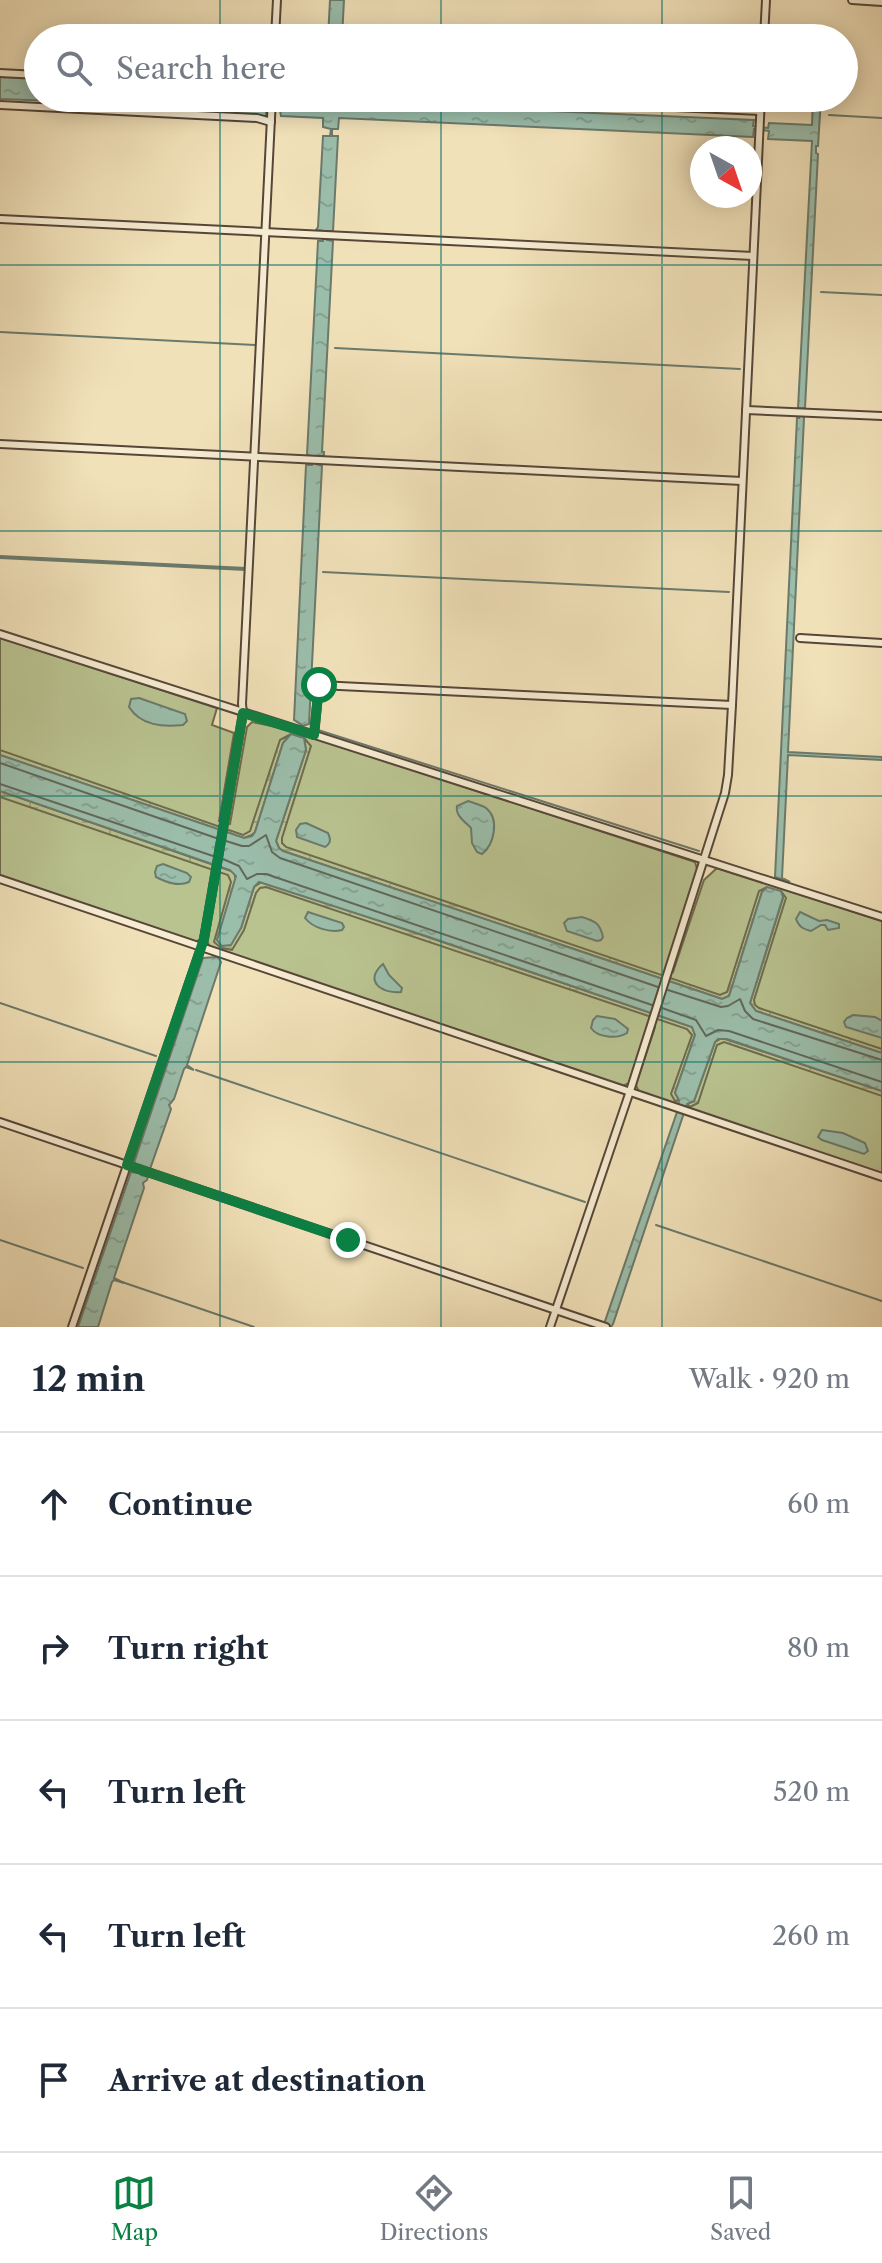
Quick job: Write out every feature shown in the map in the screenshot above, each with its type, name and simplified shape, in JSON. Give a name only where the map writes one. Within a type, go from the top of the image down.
[{"type":"street","points":[[276,24],[277,0]]},
{"type":"street","points":[[765,24],[766,0]]},
{"type":"street","points":[[852,0],[882,2]]},
{"type":"street","points":[[0,73],[24,74]]},
{"type":"street","points":[[0,105],[24,106]]},
{"type":"street","points":[[138,112],[257,118],[271,122]]},
{"type":"street","points":[[72,1327],[201,947],[243,713],[271,112]]},
{"type":"street","points":[[550,1327],[651,1027],[725,793],[732,705],[760,112]]},
{"type":"street","points":[[0,219],[753,256]]},
{"type":"street","points":[[746,410],[882,416]]},
{"type":"street","points":[[0,444],[742,481]]},
{"type":"street","points":[[0,634],[882,917]]},
{"type":"street","points":[[800,638],[882,643]]},
{"type":"street","points":[[314,735],[319,685],[732,705]]},
{"type":"street","points":[[0,879],[882,1177]]},
{"type":"street","points":[[0,1122],[603,1326]]},
{"type":"green space","points":[[0,638],[217,708],[212,725],[234,733],[219,821],[230,824],[247,727],[252,722],[287,729],[695,862],[697,869],[666,968],[673,972],[704,880],[717,868],[882,921],[882,1175],[639,1092],[636,1085],[655,1027],[648,1024],[629,1083],[621,1087],[210,947],[207,941],[219,875],[213,872],[200,939],[196,942],[0,876]]},
{"type":"green space","points":[[291,734],[283,743],[255,832],[244,838],[0,755],[0,750],[243,835],[250,831],[280,740]]},
{"type":"green space","points":[[304,738],[311,746],[282,838],[286,847],[720,995],[727,992],[759,891],[767,887],[762,892],[729,996],[722,999],[283,851],[276,841],[306,750]]},
{"type":"green space","points":[[0,791],[234,872],[236,880],[217,940],[220,947],[214,942],[231,882],[228,875],[0,797]]},
{"type":"green space","points":[[263,881],[692,1027],[695,1035],[675,1093],[679,1100],[675,1101],[671,1094],[692,1035],[687,1029],[266,887],[256,893],[244,930],[232,950],[221,948],[241,928],[254,887]]},
{"type":"green space","points":[[781,891],[786,898],[755,1005],[882,1049],[882,1053],[756,1011],[750,1003],[783,898]]},
{"type":"green space","points":[[722,1038],[882,1091],[882,1096],[724,1042],[717,1045],[698,1103],[690,1107],[687,1104],[694,1101],[715,1042]]},
{"type":"water","points":[[330,0],[344,0],[343,24],[329,24]]},
{"type":"water","points":[[0,77],[24,78],[24,100],[0,99]]},
{"type":"water","points":[[168,112],[266,112],[266,116],[262,117]]},
{"type":"water","points":[[280,112],[570,112],[754,120],[753,126],[768,128],[769,123],[812,125],[812,112],[820,112],[816,146],[788,752],[882,757],[882,760],[788,755],[782,878],[790,882],[775,877],[812,141],[768,139],[769,131],[754,129],[753,136],[731,136],[339,118],[338,129],[332,129],[332,136],[338,136],[333,231],[327,231],[327,240],[333,241],[324,456],[317,456],[316,464],[322,466],[309,724],[303,726],[294,720],[306,465],[312,465],[313,456],[307,455],[318,241],[323,241],[324,231],[316,230],[323,136],[330,136],[331,129],[323,127],[323,118],[281,116]]},
{"type":"water","points":[[0,558],[245,568],[245,570]]},
{"type":"water","points":[[139,698],[185,714],[187,721],[183,725],[168,726],[146,722],[129,707],[131,699]]},
{"type":"water","points":[[291,734],[304,738],[306,750],[276,841],[283,851],[722,999],[729,996],[762,892],[767,887],[781,891],[783,897],[750,1003],[756,1011],[882,1053],[882,1091],[727,1039],[718,1039],[694,1101],[687,1104],[613,1324],[603,1327],[677,1112],[679,1100],[675,1093],[695,1035],[692,1027],[259,882],[254,887],[241,928],[231,945],[222,946],[218,957],[221,962],[187,1065],[194,1070],[184,1069],[169,1105],[171,1109],[150,1169],[143,1167],[141,1175],[148,1177],[143,1183],[144,1188],[114,1278],[124,1283],[112,1282],[98,1327],[78,1327],[131,1172],[137,1173],[140,1166],[134,1163],[203,958],[216,957],[221,945],[217,940],[236,876],[230,870],[0,791],[0,755],[244,838],[255,832],[283,743]]},
{"type":"water","points":[[468,801],[486,808],[493,819],[494,832],[482,854],[472,843],[471,828],[457,812],[457,806]]},
{"type":"water","points":[[306,823],[328,833],[330,839],[325,847],[297,837],[296,830],[300,824]]},
{"type":"water","points":[[163,864],[187,873],[191,877],[189,882],[176,884],[156,877],[157,866]]},
{"type":"water","points":[[308,912],[342,923],[344,927],[332,931],[317,927],[305,918]]},
{"type":"water","points":[[800,912],[819,921],[839,924],[839,928],[828,930],[821,925],[811,931],[806,929],[796,919]]},
{"type":"water","points":[[582,917],[594,921],[603,937],[601,940],[567,931],[564,923],[568,919]]},
{"type":"water","points":[[383,964],[402,988],[401,992],[387,991],[377,985],[375,976]]},
{"type":"water","points":[[853,1015],[875,1017],[882,1021],[882,1038],[846,1027],[844,1022]]},
{"type":"water","points":[[597,1016],[615,1019],[628,1029],[627,1033],[613,1037],[598,1034],[591,1028]]},
{"type":"water","points":[[822,1130],[843,1133],[865,1143],[868,1151],[864,1154],[822,1140],[818,1137]]},
{"type":"waterway","points":[[829,115],[882,118]]},
{"type":"waterway","points":[[821,292],[882,295]]},
{"type":"waterway","points":[[0,332],[255,345]]},
{"type":"waterway","points":[[335,348],[740,369]]},
{"type":"waterway","points":[[323,572],[729,592]]},
{"type":"waterway","points":[[318,730],[699,851]]},
{"type":"waterway","points":[[0,1003],[156,1056]]},
{"type":"waterway","points":[[196,1070],[585,1202]]},
{"type":"waterway","points":[[656,1225],[882,1301]]},
{"type":"waterway","points":[[0,1240],[83,1268]]},
{"type":"waterway","points":[[122,1282],[254,1327]]},
{"type":"route","points":[[319,685],[314,735],[243,713],[204,939],[127,1165],[348,1240]]}]
